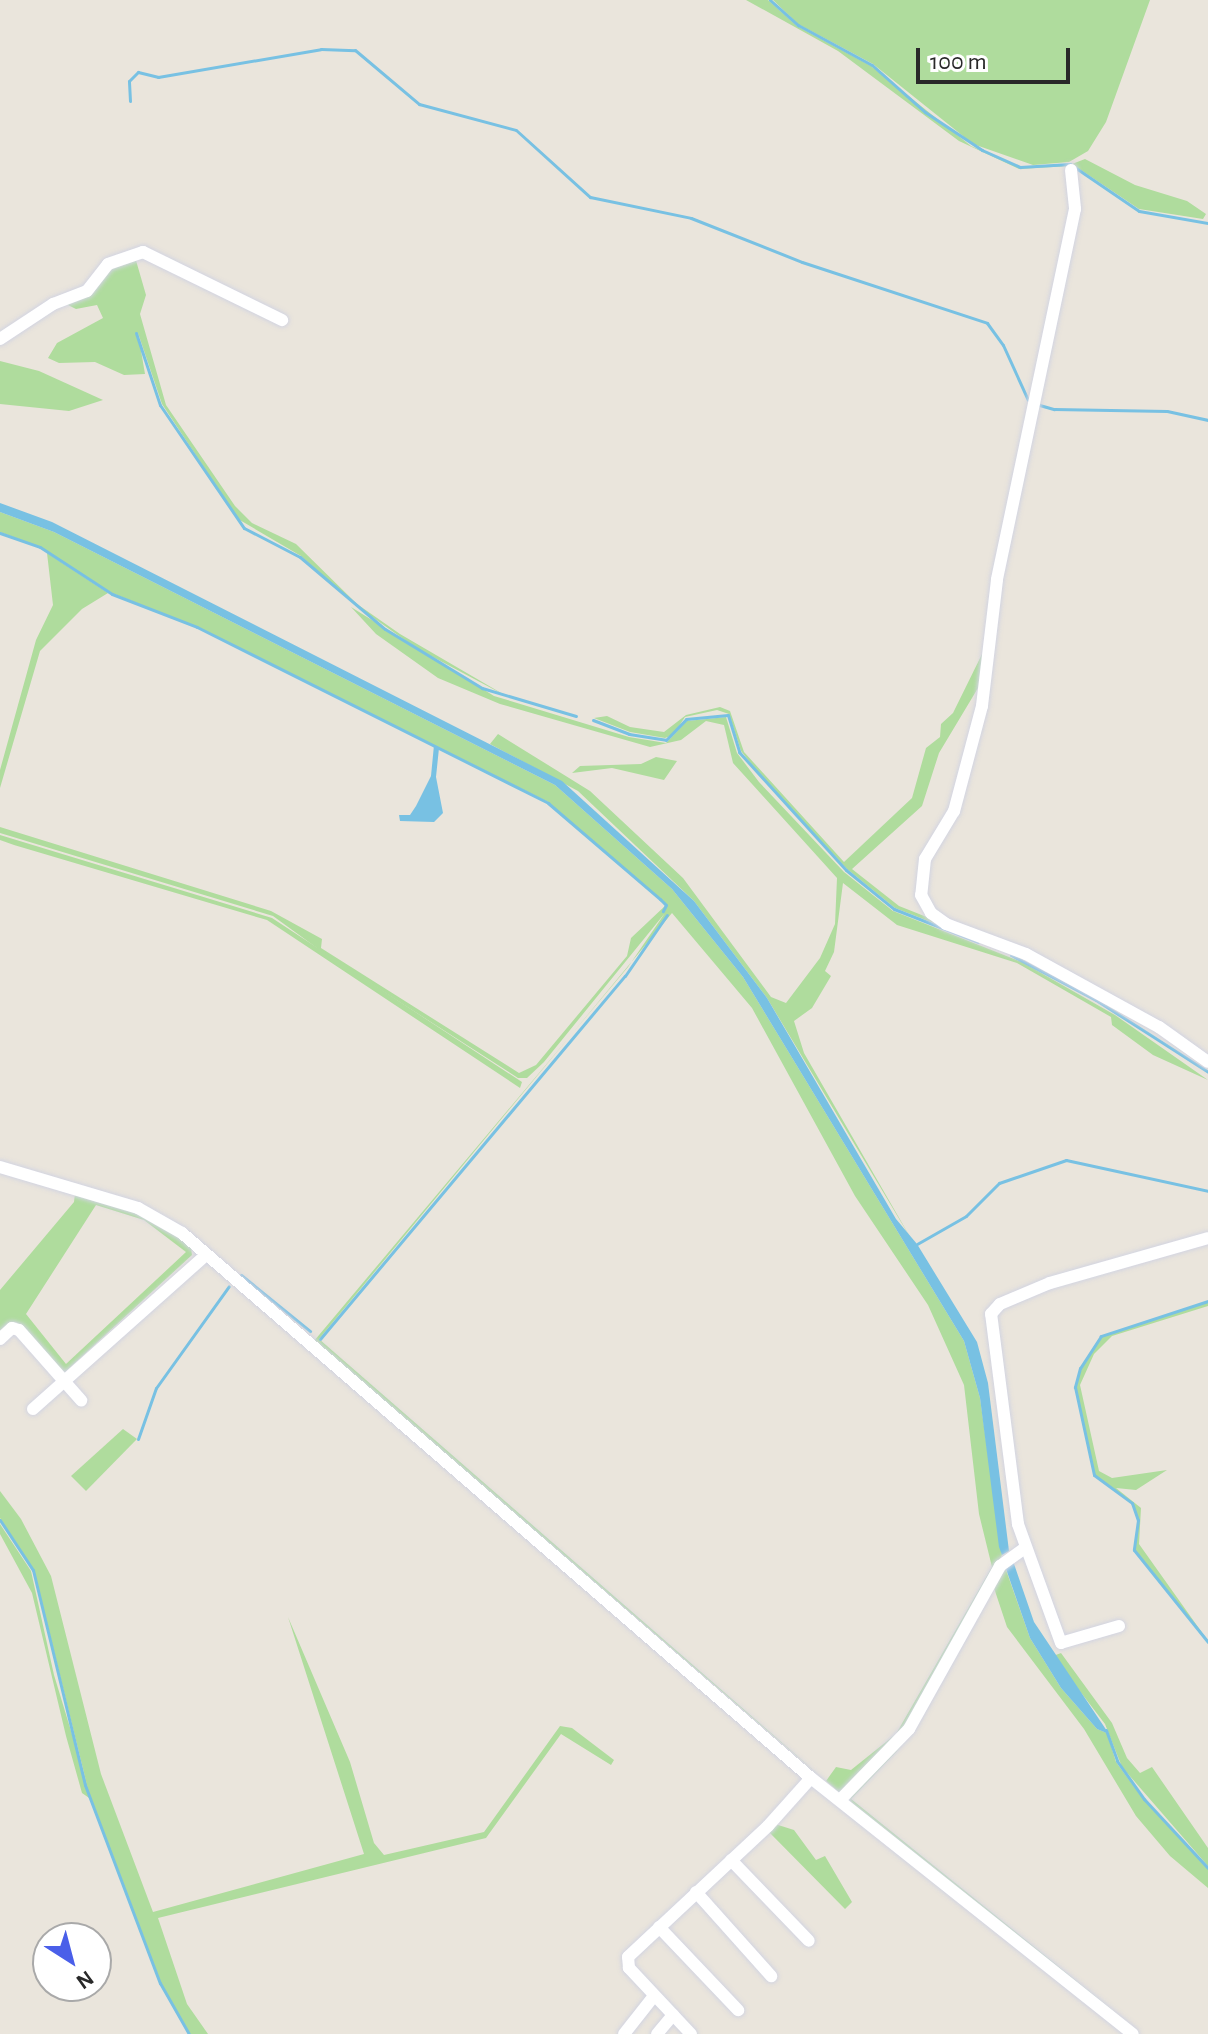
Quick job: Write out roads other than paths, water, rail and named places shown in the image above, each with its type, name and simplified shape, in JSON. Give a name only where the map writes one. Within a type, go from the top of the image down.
[{"type":"street","points":[[1071,170],[1075,209],[994,599],[982,706],[954,811],[925,859],[921,895],[931,913],[946,924],[1026,954],[1124,1006],[1208,1062]]},
{"type":"street","points":[[0,339],[53,304],[87,291],[108,264],[143,252],[282,320]]},
{"type":"street","points":[[0,1167],[138,1208],[170,1225],[811,1778],[1133,2034]]},
{"type":"street","points":[[1119,1626],[1061,1643],[1025,1548],[991,1314],[1000,1304],[1050,1283],[1208,1238]]},
{"type":"street","points":[[33,1409],[206,1255]]},
{"type":"street","points":[[0,1339],[12,1328],[19,1330],[81,1400]]},
{"type":"street","points":[[840,1800],[909,1729],[1000,1566],[1025,1548]]},
{"type":"street","points":[[691,2034],[626,1962],[811,1778]]},
{"type":"street","points":[[731,1860],[809,1941]]},
{"type":"street","points":[[696,1892],[771,1976]]},
{"type":"street","points":[[659,1927],[738,2010]]},
{"type":"street","points":[[624,2034],[654,1996]]},
{"type":"street","points":[[657,2034],[673,2015]]},
{"type":"water","points":[[0,503],[52,522],[562,781],[694,901],[767,998],[896,1219],[917,1244],[977,1342],[988,1383],[1009,1551],[1002,1555],[999,1547],[980,1398],[964,1341],[743,977],[672,889],[555,785],[54,532],[0,512]]},
{"type":"water","points":[[434,745],[439,748],[436,777],[443,813],[434,822],[400,821],[399,815],[410,815],[431,776]]},
{"type":"water","points":[[1013,1561],[1034,1622],[1109,1734],[1097,1729],[1061,1688],[1030,1638],[1005,1566]]},
{"type":"waterway","points":[[770,0],[798,25],[872,65],[925,112],[982,150],[1020,167],[1070,164],[1139,211],[1208,223]]},
{"type":"waterway","points":[[130,101],[129,81],[138,72],[158,77],[321,49],[355,50],[419,104],[516,130],[590,197],[691,218],[802,262],[987,323],[1003,345],[1028,400]]},
{"type":"waterway","points":[[136,333],[160,405],[244,528],[300,557],[385,629],[482,688],[576,716]]},
{"type":"waterway","points":[[1036,404],[1054,409],[1167,411],[1208,420]]},
{"type":"waterway","points":[[0,533],[40,547],[112,594],[197,627],[548,803],[660,899],[666,905],[663,911]]},
{"type":"waterway","points":[[593,720],[629,734],[666,740],[686,719],[728,715],[739,752],[846,870],[894,909],[978,942]]},
{"type":"waterway","points":[[320,1339],[625,976],[667,915]]},
{"type":"waterway","points":[[1011,955],[1096,1000],[1208,1072]]},
{"type":"waterway","points":[[917,1244],[966,1216],[999,1183],[1066,1160],[1208,1191]]},
{"type":"waterway","points":[[241,1275],[310,1331]]},
{"type":"waterway","points":[[138,1439],[156,1388],[229,1286]]},
{"type":"waterway","points":[[1208,1301],[1101,1336],[1080,1368],[1075,1387],[1094,1475],[1132,1503],[1138,1520],[1134,1550],[1208,1642]]},
{"type":"waterway","points":[[0,1520],[33,1570],[85,1785],[160,1983],[189,2034]]},
{"type":"waterway","points":[[1106,1730],[1117,1761],[1144,1799],[1208,1868]]}]
